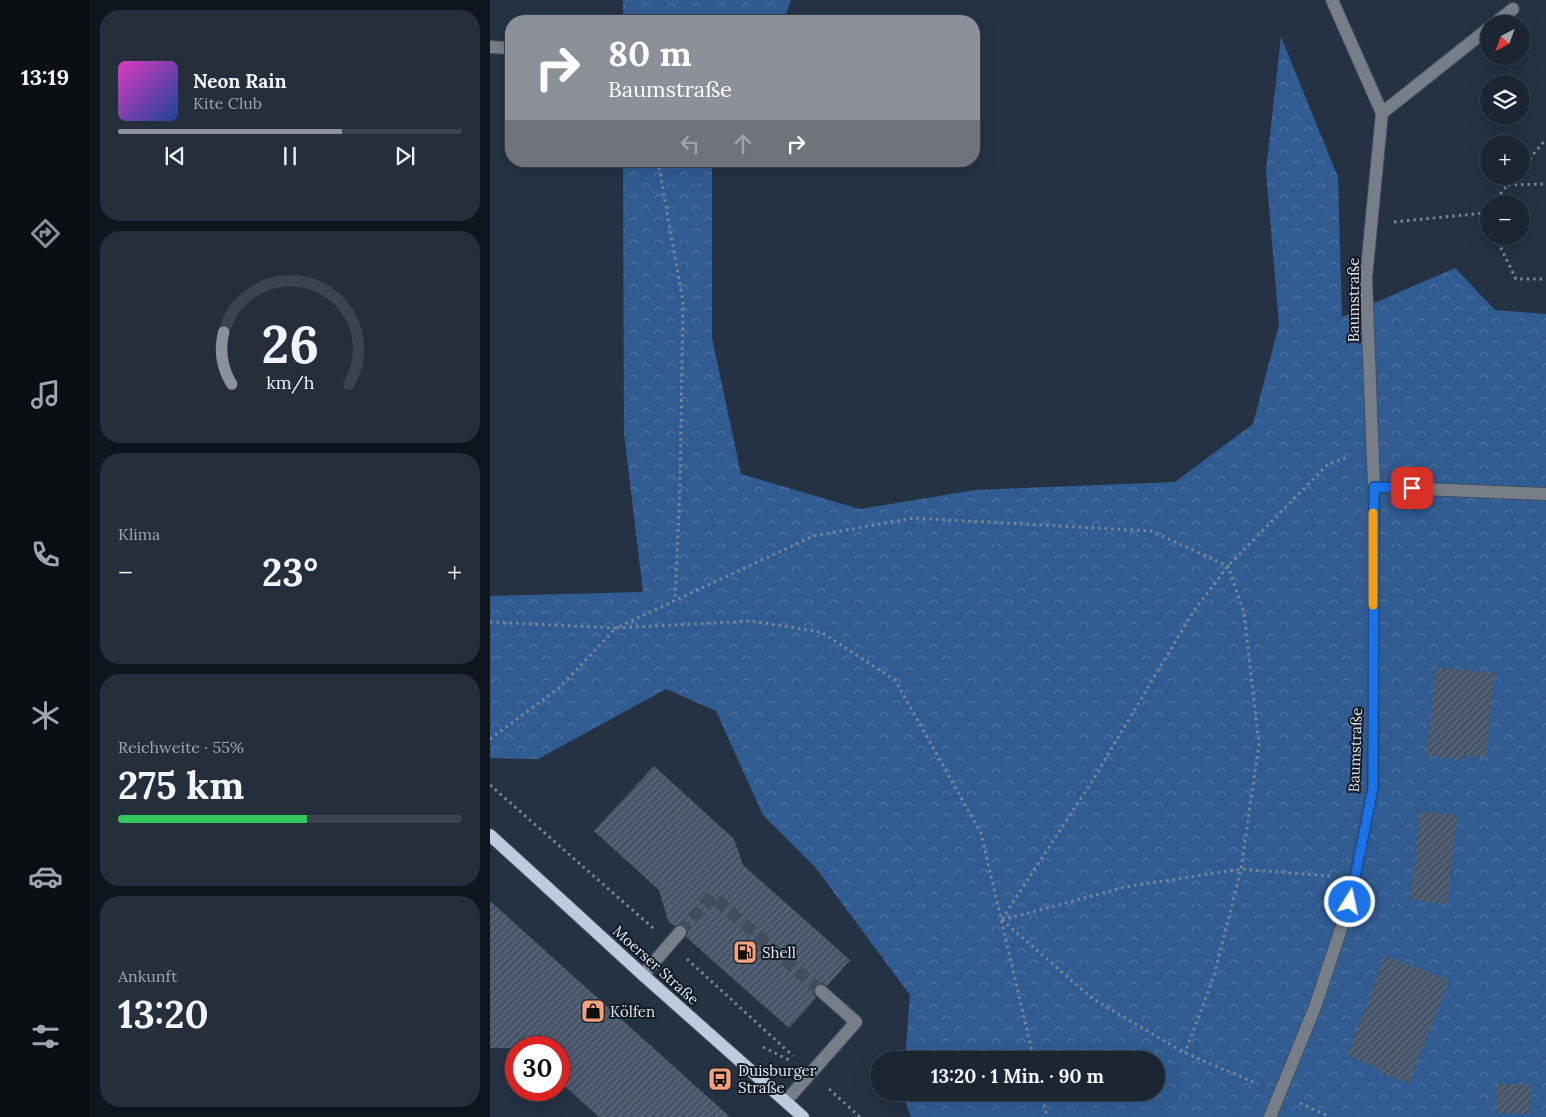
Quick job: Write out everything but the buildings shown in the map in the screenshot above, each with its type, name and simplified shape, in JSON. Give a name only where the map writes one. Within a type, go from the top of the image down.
[{"type":"main road","name":"Moerser Straße","points":[[490,835],[643,975],[803,1117]]},
{"type":"street","name":"Baumstraße","points":[[1270,1117],[1315,1007],[1350,902],[1373,788],[1374,487],[1366,278],[1382,113],[1332,0]]},
{"type":"street","points":[[1505,15],[1513,8]]},
{"type":"street","points":[[1382,113],[1480,35]]},
{"type":"street","points":[[490,47],[505,48]]},
{"type":"street","points":[[1374,487],[1546,494]]},
{"type":"street","points":[[643,975],[680,932]]},
{"type":"street","points":[[786,1101],[856,1022],[821,992]]},
{"type":"path","points":[[1530,158],[1546,139]]},
{"type":"path","points":[[659,167],[683,302],[680,487],[675,601]]},
{"type":"path","points":[[1530,184],[1546,184]]},
{"type":"path","points":[[1500,195],[1508,185]]},
{"type":"path","points":[[1371,225],[1480,213]]},
{"type":"path","points":[[1499,245],[1516,279],[1546,279]]},
{"type":"path","points":[[1002,920],[1091,783],[1193,612],[1228,566],[1328,464],[1372,448]]},
{"type":"path","points":[[490,739],[559,688],[616,628],[813,536],[913,518],[1151,531],[1228,566],[1244,613],[1259,744],[1241,869],[1214,976],[1185,1052]]},
{"type":"path","points":[[490,622],[616,628],[751,621],[821,632],[895,680],[981,833],[1032,1051]]},
{"type":"path","points":[[1002,920],[1125,887],[1241,869],[1354,878]]},
{"type":"path","points":[[1002,920],[1094,999],[1185,1052],[1330,1117]]},
{"type":"path","points":[[811,1073],[860,1117]]},
{"type":"path","points":[[1043,1101],[1047,1117]]},
{"type":"green space","points":[[623,0],[791,0],[786,15],[623,15]]},
{"type":"green space","points":[[1281,37],[1338,177],[1342,317],[1455,268],[1495,310],[1546,314],[1546,1117],[911,1117],[905,1101],[1165,1101],[1165,1051],[906,1051],[910,995],[815,867],[763,815],[716,711],[666,689],[538,759],[490,758],[490,596],[643,592],[624,433],[623,167],[712,167],[712,338],[741,474],[860,509],[975,490],[1175,482],[1253,424],[1279,325],[1266,171]]},
{"type":"tunnel","points":[[680,932],[712,896],[821,991]]},
{"type":"slow traffic","points":[[1373,513],[1373,605]]},
{"type":"place","name":"Shell","points":[[745,952]]},
{"type":"place","name":"Kölfen","points":[[593,1011]]},
{"type":"place","name":"Duisburger Straße","points":[[720,1079]]},
{"type":"route","points":[[1350,902],[1373,788],[1374,487],[1412,488]]}]
